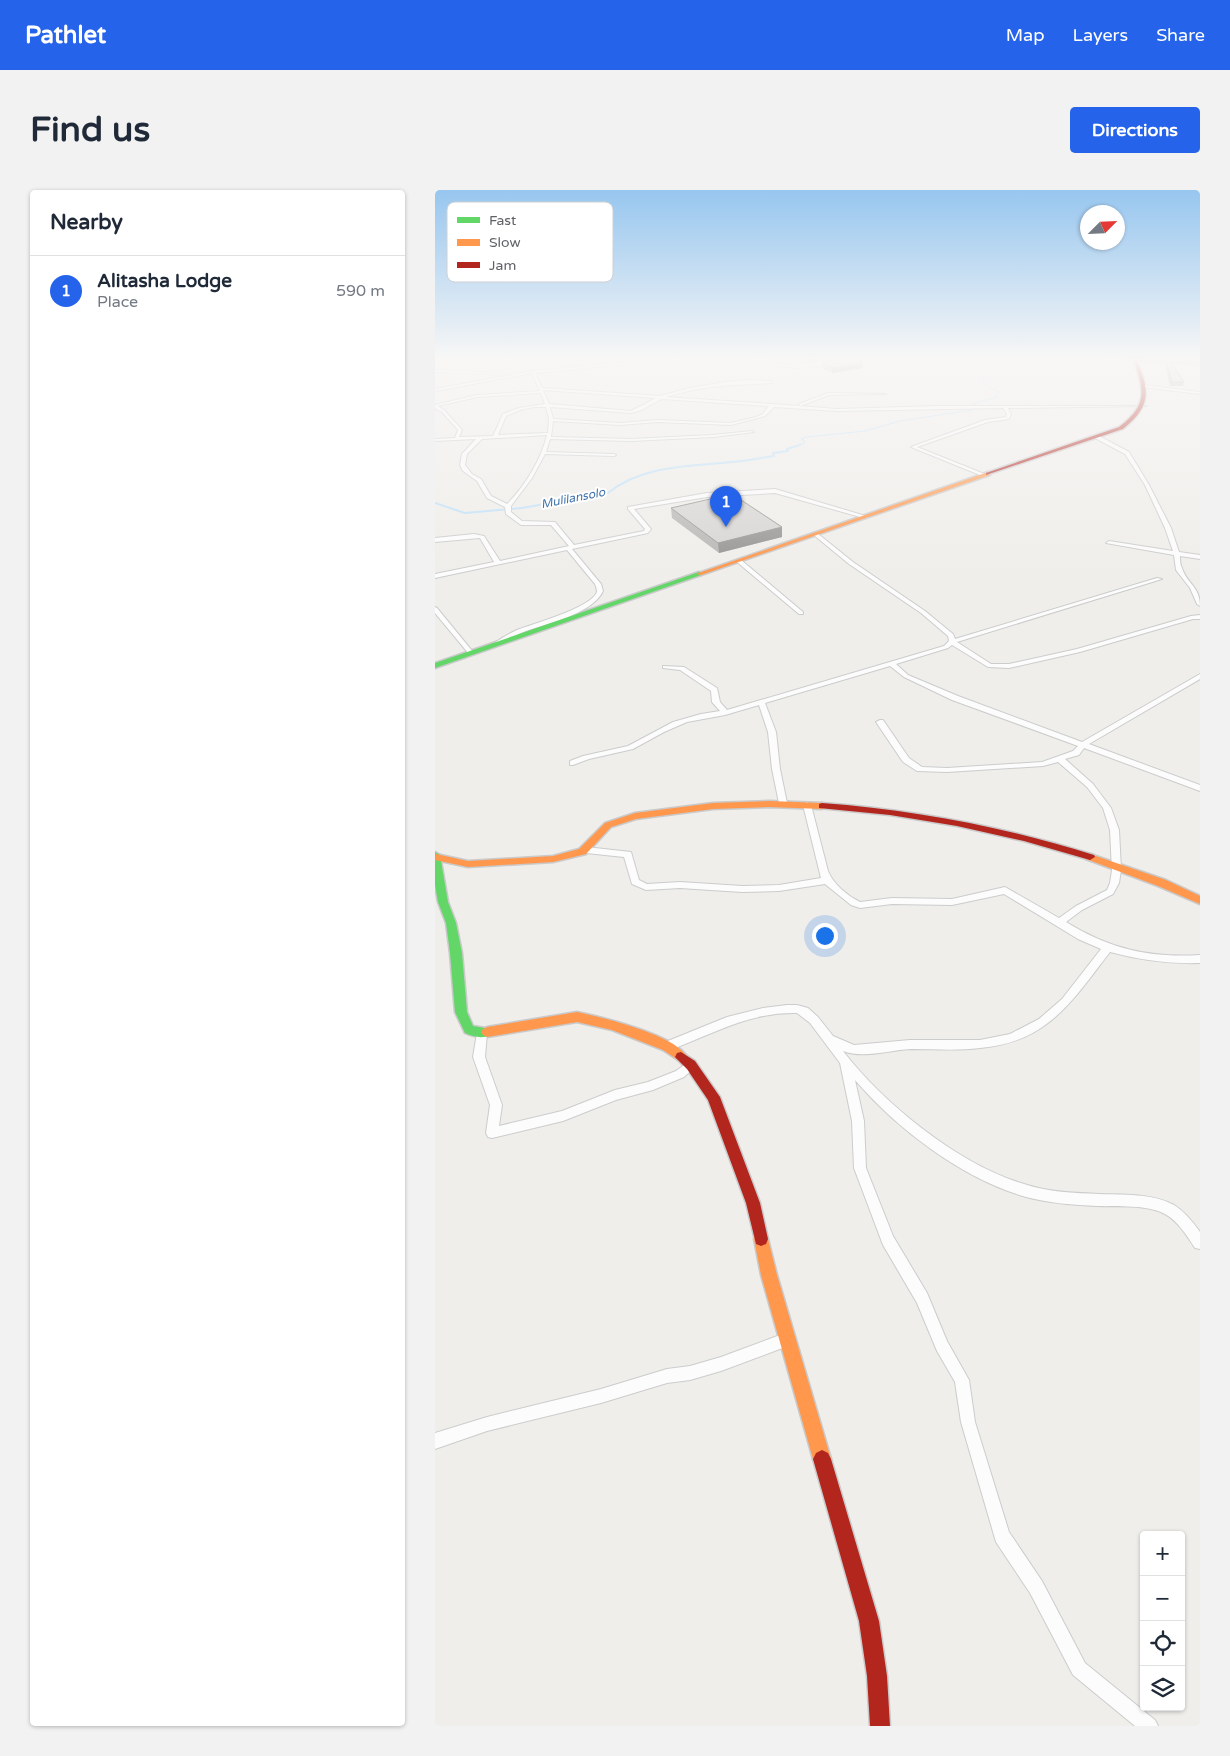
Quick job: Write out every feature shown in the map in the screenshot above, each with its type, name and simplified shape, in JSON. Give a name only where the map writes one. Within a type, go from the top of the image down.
[{"type":"main road","points":[[435,666],[1097,438],[1117,429]]},
{"type":"main road","points":[[880,1726],[877,1676],[869,1621],[769,1275],[753,1203],[714,1096],[691,1065],[667,1046],[613,1025],[577,1017],[482,1033],[469,1030],[461,1012],[456,953],[451,923],[443,902],[435,856],[459,863],[473,864],[549,860],[572,856],[586,850],[604,828],[626,819],[699,806],[807,804],[898,814],[1019,836],[1117,866],[1200,900]]},
{"type":"street","points":[[457,438],[459,429]]},
{"type":"street","points":[[495,437],[498,429]]},
{"type":"street","points":[[507,508],[521,492],[544,453],[550,429]]},
{"type":"street","points":[[965,429],[913,447],[985,476]]},
{"type":"street","points":[[435,440],[549,436],[631,440],[752,432]]},
{"type":"street","points":[[481,437],[463,456],[462,466],[471,476],[479,480],[488,496],[507,508],[509,516],[521,523],[553,523],[599,584],[600,591],[599,595],[582,607],[506,636],[495,645]]},
{"type":"street","points":[[1097,438],[1127,453],[1147,485],[1168,528],[1177,553],[1179,570],[1193,588],[1200,604]]},
{"type":"street","points":[[544,453],[614,455]]},
{"type":"street","points":[[435,576],[648,531],[630,510],[632,508],[718,493],[783,492],[834,509],[866,517]]},
{"type":"street","points":[[817,535],[858,568],[923,612],[951,635],[952,642],[990,666],[1009,666],[1078,651],[1193,617],[1200,617]]},
{"type":"street","points":[[435,540],[474,536],[482,537],[498,563]]},
{"type":"street","points":[[1109,543],[1200,557]]},
{"type":"street","points":[[739,561],[801,614]]},
{"type":"street","points":[[573,763],[629,748],[647,740],[661,730],[684,722],[707,715],[725,713],[890,664],[946,647],[952,642],[1159,579]]},
{"type":"street","points":[[435,609],[471,653]]},
{"type":"street","points":[[890,664],[906,676],[955,698],[1200,788]]},
{"type":"street","points":[[665,667],[682,668],[714,690],[715,702],[725,713]]},
{"type":"street","points":[[880,722],[906,760],[920,769],[1029,766],[1060,760],[1076,753],[1083,745],[1200,676]]},
{"type":"street","points":[[761,702],[772,732],[776,769],[783,803]]},
{"type":"street","points":[[1060,760],[1100,796],[1108,808],[1114,827],[1117,866],[1117,878],[1110,892],[1079,908],[1060,922]]},
{"type":"street","points":[[807,804],[823,871],[827,880],[854,903],[860,905],[892,901],[952,902],[1005,890],[1081,936],[1109,948],[1145,957],[1181,960],[1200,959]]},
{"type":"street","points":[[586,850],[628,854],[635,882],[646,887],[779,888],[827,880]]},
{"type":"street","points":[[829,1039],[853,1050],[980,1044],[1013,1038],[1043,1022],[1066,1002],[1109,948]]},
{"type":"street","points":[[667,1046],[719,1024],[784,1008],[804,1011],[829,1039],[845,1061],[893,1112],[943,1150],[1004,1183],[1055,1196],[1140,1202],[1167,1209],[1185,1224],[1200,1243]]},
{"type":"street","points":[[482,1033],[479,1057],[496,1105],[492,1133],[563,1116],[615,1095],[649,1087],[680,1074],[691,1065]]},
{"type":"street","points":[[845,1061],[858,1121],[860,1168],[888,1240],[922,1298],[942,1346],[962,1380],[968,1422],[1002,1536],[1036,1587],[1079,1669],[1149,1726]]},
{"type":"street","points":[[435,1441],[487,1424],[601,1396],[667,1376],[706,1369],[789,1339]]},
{"type":"building","points":[[732,494],[782,527],[718,543],[671,508]]},
{"type":"waterway","name":"Mulilansolo","points":[[796,446],[804,443],[805,441],[801,439],[807,437],[873,429]]},
{"type":"waterway","name":"Mulilansolo","points":[[435,503],[465,513],[522,508],[608,493],[636,477],[667,468],[737,462],[774,456],[773,453],[788,451],[787,449],[800,445]]},
{"type":"traffic: fast","points":[[435,666],[699,574]]},
{"type":"traffic: fast","points":[[435,855],[443,902],[451,923],[456,953],[461,1012],[469,1030],[482,1033],[487,1032]]},
{"type":"traffic: slow","points":[[699,574],[988,474]]},
{"type":"traffic: slow","points":[[436,857],[468,864],[553,859],[582,852],[608,825],[635,816],[713,806],[769,804],[822,806]]},
{"type":"traffic: slow","points":[[1090,857],[1162,883],[1200,900]]},
{"type":"traffic: slow","points":[[487,1032],[577,1017],[613,1025],[667,1046],[681,1057]]},
{"type":"traffic: slow","points":[[761,1239],[769,1275],[822,1459]]},
{"type":"traffic: jam","points":[[988,474],[1119,429]]},
{"type":"traffic: jam","points":[[822,806],[890,812],[957,823],[1025,838],[1090,857]]},
{"type":"traffic: jam","points":[[681,1057],[691,1065],[714,1097],[753,1203],[761,1239]]},
{"type":"traffic: jam","points":[[822,1459],[869,1621],[877,1676],[880,1726]]},
{"type":"place","name":"Alitasha Lodge","points":[[726,527]]}]
